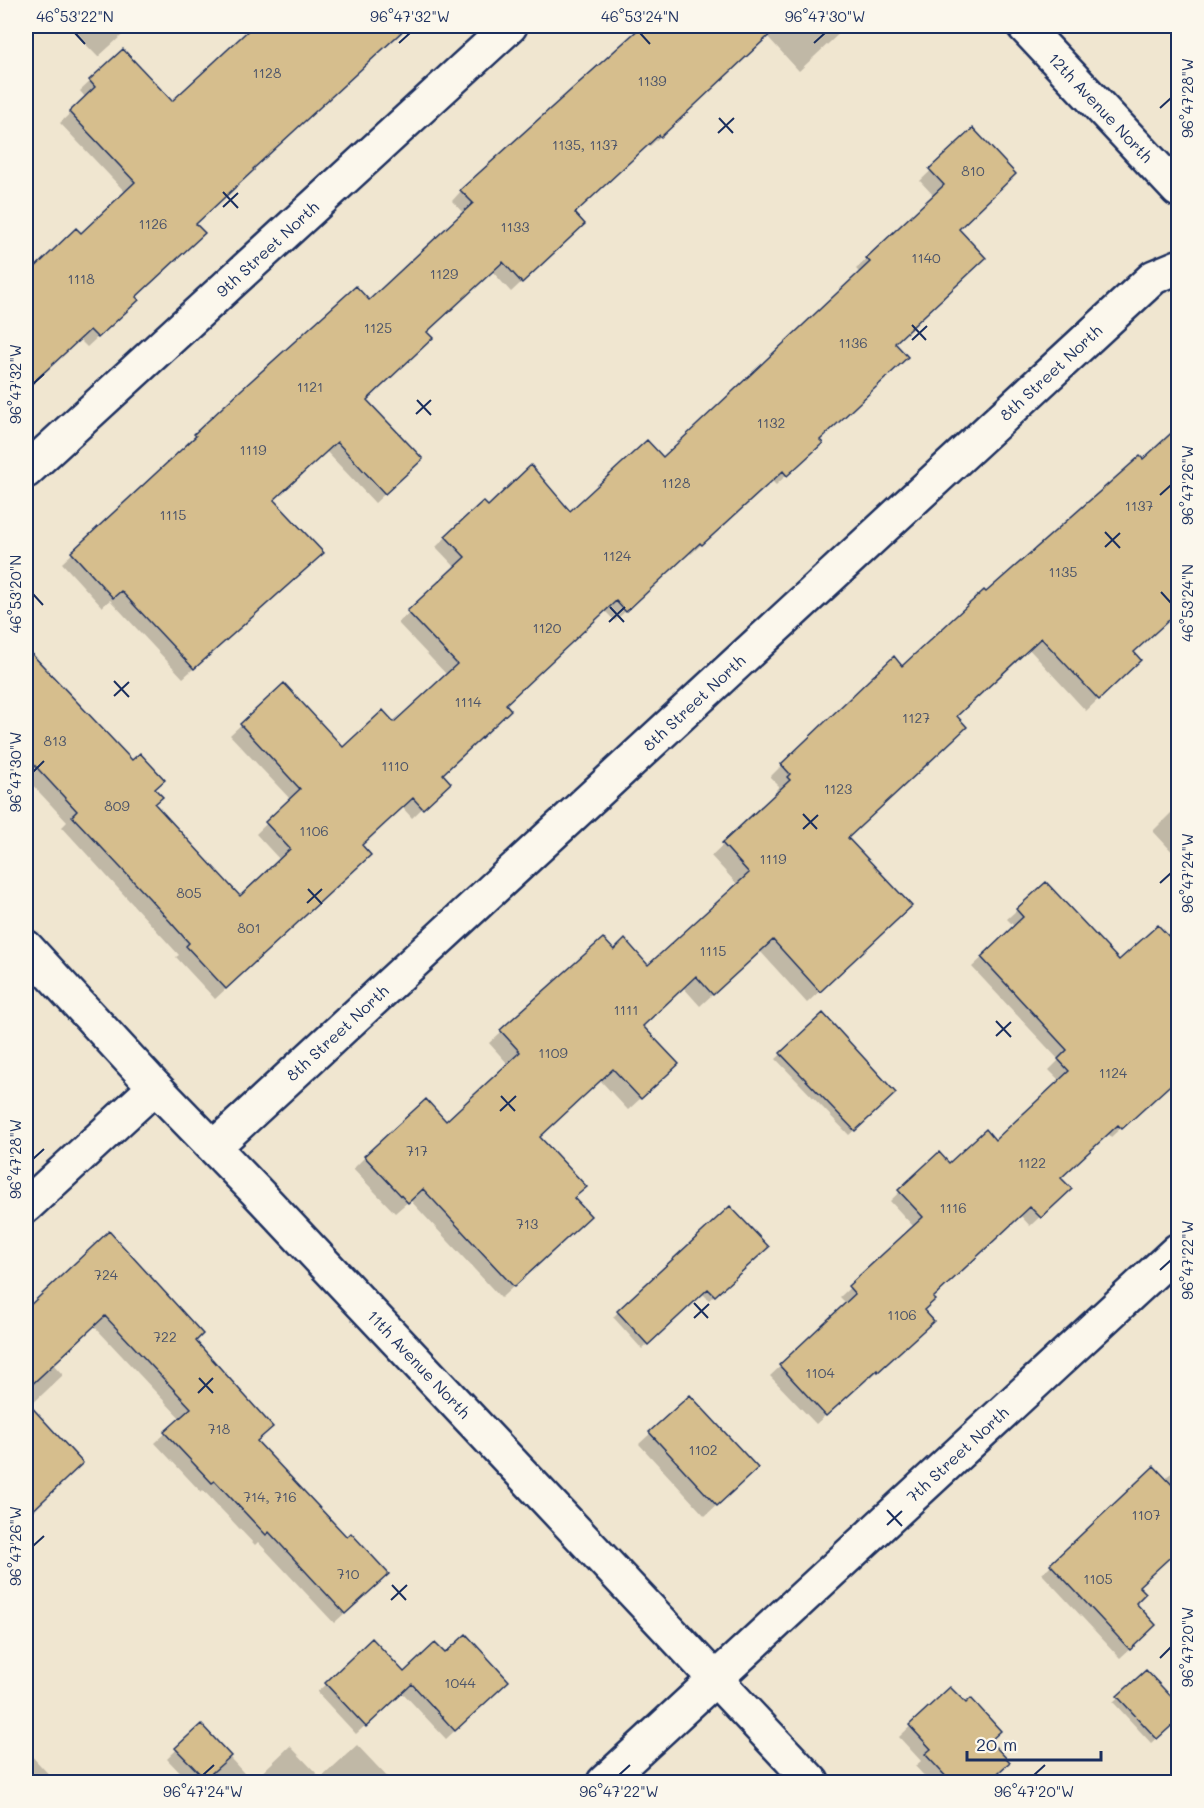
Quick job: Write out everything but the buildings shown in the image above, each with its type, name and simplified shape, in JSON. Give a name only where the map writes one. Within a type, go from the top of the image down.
[{"type":"street","name":"9th Street North","points":[[26,471],[510,26]]},
{"type":"street","name":"12th Avenue North","points":[[1024,26],[1179,190]]},
{"type":"street","name":"8th Street North","points":[[214,1147],[1154,277],[1179,267]]},
{"type":"street","name":"11th Avenue North","points":[[26,947],[155,1087],[812,1782]]},
{"type":"street","points":[[26,1206],[155,1087]]},
{"type":"street","name":"7th Street North","points":[[604,1782],[838,1568],[1179,1250]]}]
